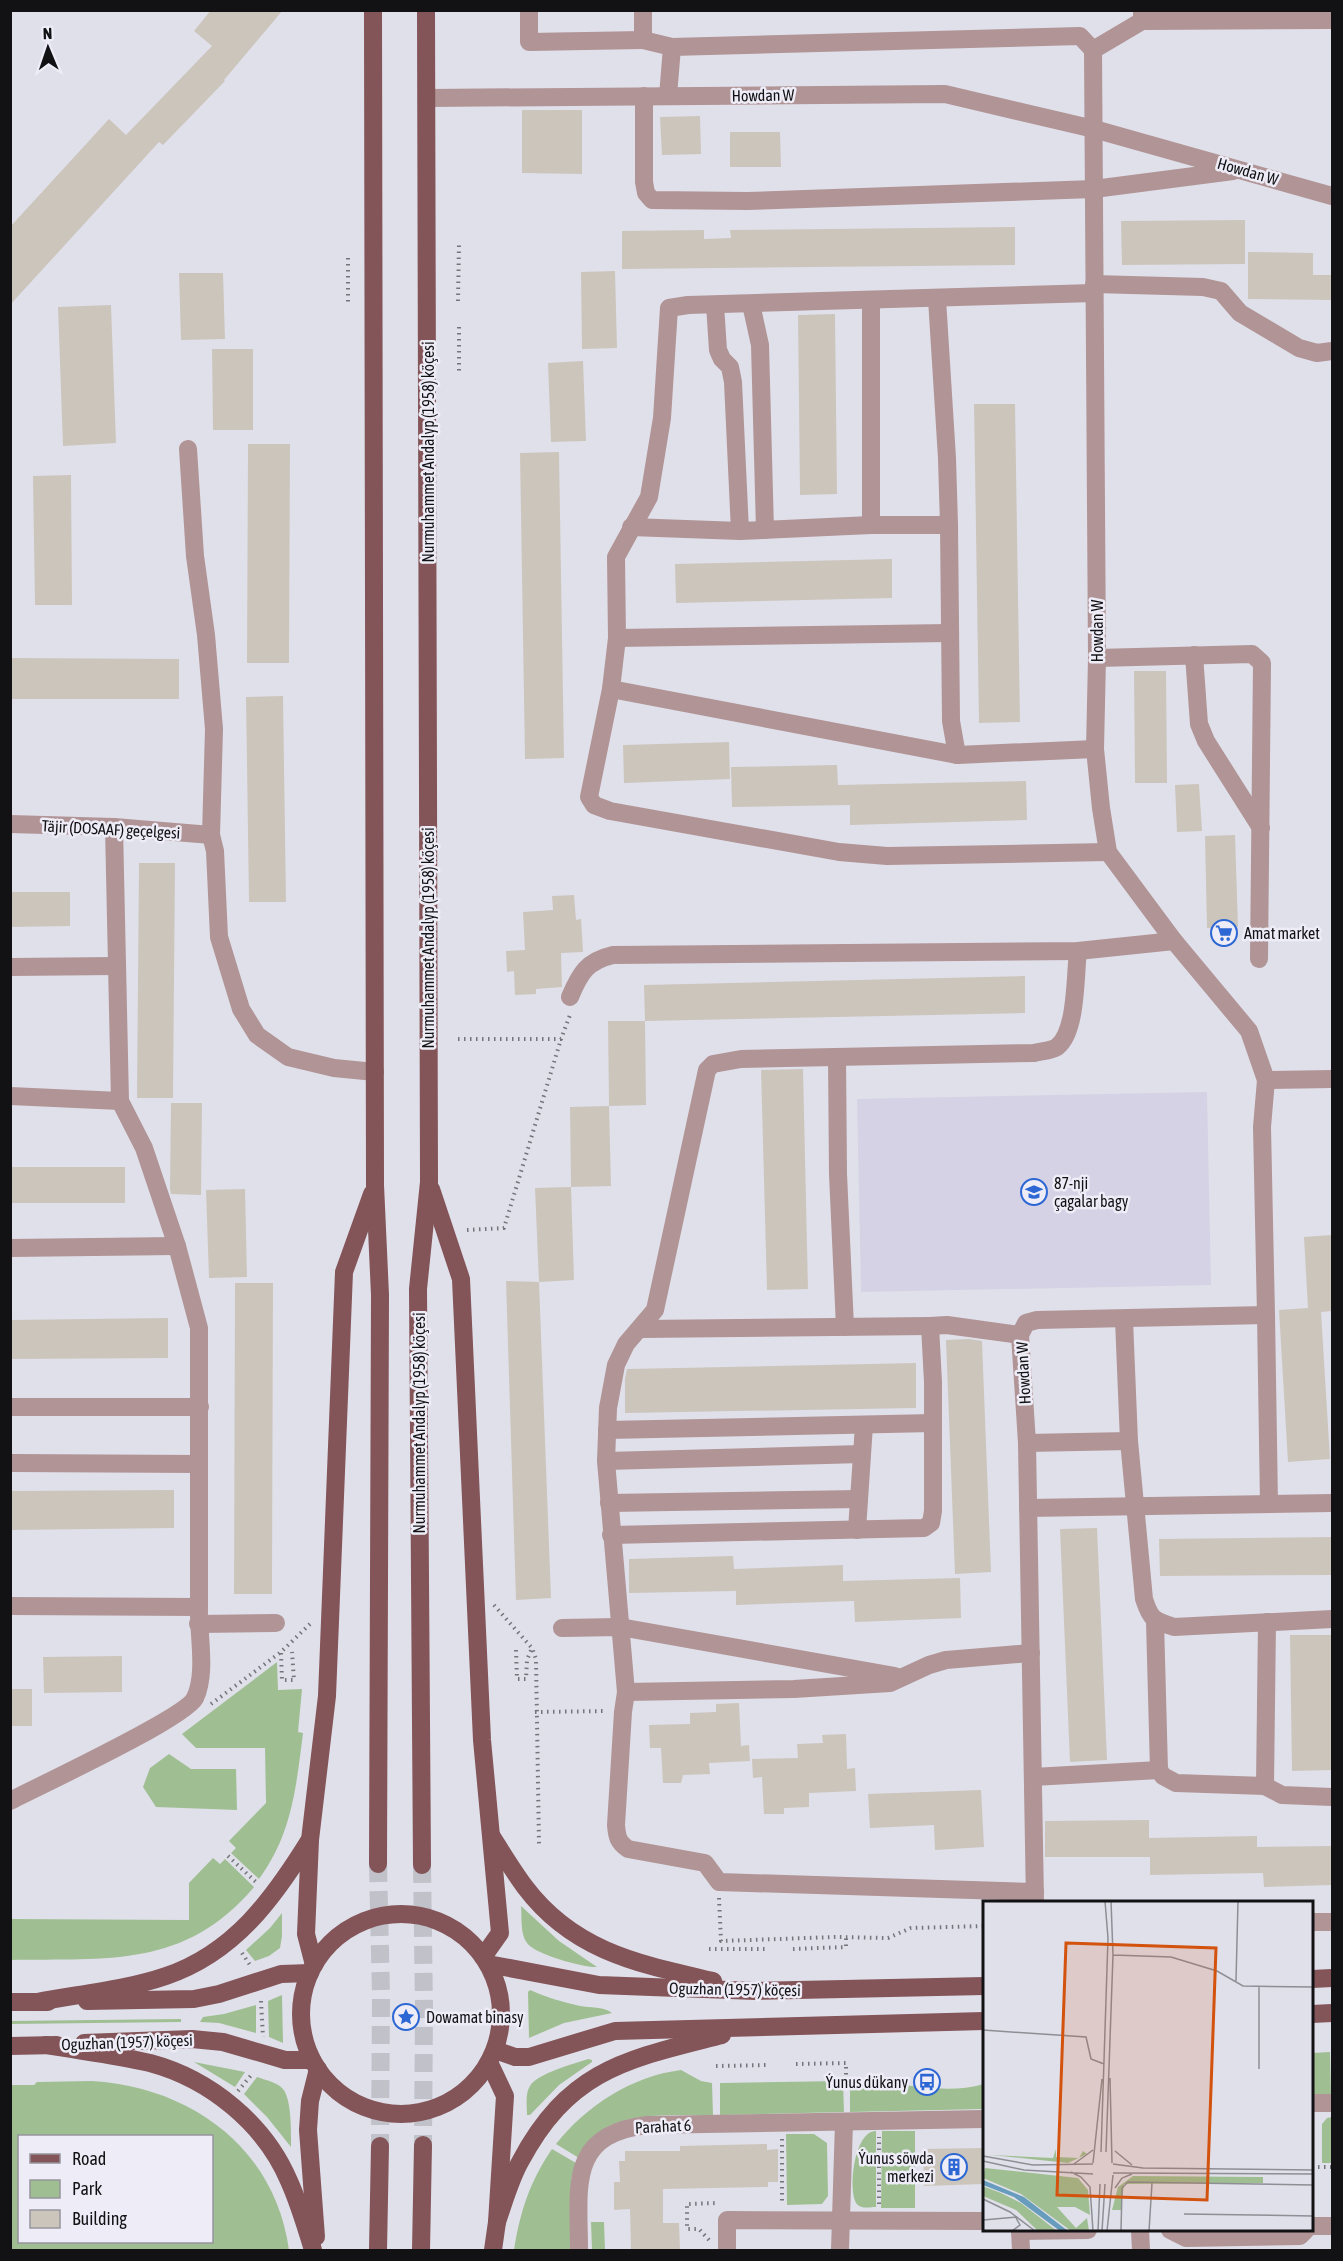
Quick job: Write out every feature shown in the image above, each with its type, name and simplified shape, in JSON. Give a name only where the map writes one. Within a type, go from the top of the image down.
[{"type":"main road","points":[[373,10],[375,1185],[380,1295],[378,1864]]},
{"type":"main road","name":"Nurmuhammet Andalyp (1958) köçesi","points":[[422,1865],[418,1289],[429,1182],[426,10]]},
{"type":"main road","points":[[429,1182],[461,1279],[482,1740],[500,1933],[485,1961]]},
{"type":"main road","points":[[312,1969],[306,1934],[310,1840],[327,1696],[344,1272],[375,1185]]},
{"type":"main road","points":[[491,1835],[526,1888],[569,1931],[599,1948],[638,1964],[756,1991]]},
{"type":"main road","points":[[37,2002],[148,1981],[168,1975],[209,1956],[239,1934],[260,1912],[284,1881],[310,1840]]},
{"type":"main road","points":[[413,1915],[445,1925],[472,1944],[485,1961],[496,1984],[501,2006],[500,2028],[492,2056],[468,2089],[454,2099],[422,2112],[405,2114],[380,2111],[356,2103],[328,2082],[315,2064],[303,2031],[302,2001],[312,1969],[323,1951],[349,1929],[380,1917],[413,1915]]},
{"type":"main road","name":"Oguzhan (1957) köçesi","points":[[485,1961],[599,1985],[756,1991],[983,1986]]},
{"type":"main road","points":[[10,2002],[194,1999],[219,1994],[281,1974],[312,1969]]},
{"type":"main road","points":[[1313,1979],[1332,1978]]},
{"type":"main road","points":[[1313,2014],[1332,2013]]},
{"type":"main road","points":[[492,2056],[529,2057],[615,2031],[983,2021]]},
{"type":"main road","points":[[497,2222],[520,2162],[556,2109],[573,2092],[596,2076],[640,2056],[754,2027]]},
{"type":"main road","name":"Oguzhan (1957) köçesi","points":[[10,2046],[162,2038],[192,2039],[223,2042],[285,2060],[315,2064]]},
{"type":"main road","points":[[46,2045],[152,2064],[192,2080],[237,2110],[267,2142],[289,2180],[313,2250]]},
{"type":"main road","points":[[492,2056],[505,2096],[497,2222],[492,2250]]},
{"type":"main road","points":[[315,2064],[308,2130],[317,2250]]},
{"type":"main road","points":[[421,2250],[423,2145]]},
{"type":"main road","points":[[378,2250],[380,2146]]},
{"type":"street","points":[[529,10],[530,42],[642,40],[672,46],[1080,36],[1093,50],[1142,16],[1332,20]]},
{"type":"street","points":[[642,40],[643,10]]},
{"type":"street","points":[[668,96],[672,46]]},
{"type":"street","name":"Howdan W","points":[[1035,1897],[1027,1443],[1020,1335],[1026,1323],[1037,1320],[1124,1320],[1266,1315],[1262,1127],[1266,1080],[1249,1031],[1174,941],[1108,852],[1101,808],[1095,749],[1097,658],[1093,50]]},
{"type":"street","name":"Howdan W","points":[[428,98],[945,94],[1094,129],[1332,196]]},
{"type":"street","points":[[644,96],[644,182],[646,194],[652,200],[747,201],[1094,189],[1242,169]]},
{"type":"street","points":[[1108,852],[868,855],[839,852],[610,811],[594,805],[589,797],[611,689],[617,638],[616,557],[649,497],[662,418],[669,308],[937,298],[1094,288],[1203,287],[1221,291],[1240,313],[1299,348],[1317,352],[1332,351]]},
{"type":"street","points":[[937,298],[949,525],[951,721],[957,755]]},
{"type":"street","points":[[871,301],[871,525]]},
{"type":"street","points":[[751,304],[760,345],[765,530]]},
{"type":"street","points":[[715,305],[718,350],[722,359],[730,367],[733,382],[740,531]]},
{"type":"street","points":[[188,449],[195,556],[206,635],[214,729],[211,835],[215,851],[219,937],[241,1009],[257,1035],[288,1057],[334,1068],[375,1072]]},
{"type":"street","points":[[631,527],[740,531],[871,525],[949,525]]},
{"type":"street","points":[[617,638],[949,633]]},
{"type":"street","points":[[1097,658],[1252,654],[1262,663],[1259,959]]},
{"type":"street","points":[[1194,656],[1199,724],[1206,741],[1261,829]]},
{"type":"street","points":[[611,689],[957,755],[1095,749]]},
{"type":"street","name":"Täjir (DOSAAF) geçelgesi","points":[[10,824],[114,827],[211,835]]},
{"type":"street","points":[[10,1801],[166,1721],[194,1700],[201,1679],[199,1615],[200,1328],[177,1246],[144,1148],[120,1101],[114,827]]},
{"type":"street","points":[[572,992],[585,968],[598,959],[613,955],[1078,951],[1174,941]]},
{"type":"street","points":[[1035,1897],[719,1882],[705,1863],[628,1849],[621,1844],[617,1837],[616,1825],[626,1692],[611,1535],[606,1461],[607,1430],[616,1365],[626,1344],[655,1310],[706,1070],[713,1064],[741,1059],[1034,1053],[1055,1048],[1066,1038],[1072,1017],[1078,951]]},
{"type":"street","points":[[10,967],[117,966]]},
{"type":"street","points":[[837,1056],[838,1174],[845,1327]]},
{"type":"street","points":[[1266,1080],[1332,1079]]},
{"type":"street","points":[[10,1096],[120,1101]]},
{"type":"street","points":[[10,1248],[177,1246]]},
{"type":"street","points":[[1266,1315],[1269,1504]]},
{"type":"street","points":[[1124,1320],[1129,1441],[1144,1599],[1149,1615],[1155,1621],[1174,1627],[1332,1618]]},
{"type":"street","points":[[641,1329],[947,1325],[1020,1335]]},
{"type":"street","points":[[611,1535],[924,1528],[931,1523],[933,1511],[930,1326]]},
{"type":"street","points":[[10,1407],[200,1407]]},
{"type":"street","points":[[607,1430],[933,1423]]},
{"type":"street","points":[[857,1530],[864,1425]]},
{"type":"street","points":[[1027,1443],[1129,1441]]},
{"type":"street","points":[[606,1461],[862,1454]]},
{"type":"street","points":[[10,1462],[199,1464]]},
{"type":"street","points":[[609,1503],[859,1499]]},
{"type":"street","points":[[1028,1508],[1332,1503]]},
{"type":"street","points":[[10,1606],[199,1615],[276,1623]]},
{"type":"street","points":[[1155,1621],[1159,1770],[1163,1776],[1176,1783],[1265,1786],[1282,1796],[1332,1797]]},
{"type":"street","points":[[1265,1786],[1267,1622]]},
{"type":"street","points":[[562,1628],[620,1627],[901,1677]]},
{"type":"street","points":[[626,1692],[794,1689],[890,1683],[946,1660],[1031,1653]]},
{"type":"street","points":[[1033,1777],[1159,1770]]},
{"type":"street","points":[[1313,1922],[1332,1922]]},
{"type":"street","points":[[1313,2103],[1332,2103]]},
{"type":"street","name":"Parahat 6","points":[[579,2250],[581,2171],[591,2152],[605,2137],[627,2127],[983,2119]]},
{"type":"street","points":[[840,2250],[844,2122]]},
{"type":"street","points":[[719,2248],[727,2220],[983,2221]]},
{"type":"street","points":[[1174,2231],[1186,2238],[1304,2236],[1332,2226]]},
{"type":"street","points":[[1020,2231],[1021,2250]]},
{"type":"street","points":[[1140,2231],[1141,2250]]},
{"type":"path","points":[[458,301],[459,243]]},
{"type":"path","points":[[348,258],[348,302]]},
{"type":"path","points":[[459,327],[459,372]]},
{"type":"path","points":[[467,1230],[504,1228],[573,1005],[572,992]]},
{"type":"path","points":[[458,1039],[561,1039]]},
{"type":"path","points":[[490,1603],[495,1605],[532,1648],[536,1659],[535,1712],[539,1844]]},
{"type":"path","points":[[194,1700],[213,1704],[281,1652],[310,1624]]},
{"type":"path","points":[[516,1650],[517,1679],[526,1679],[527,1660],[532,1648]]},
{"type":"path","points":[[281,1652],[282,1680],[294,1680],[292,1652]]},
{"type":"path","points":[[535,1712],[623,1712]]},
{"type":"path","points":[[228,1856],[260,1887]]},
{"type":"path","points":[[719,1882],[721,1941],[888,1938],[911,1928],[983,1926]]},
{"type":"path","points":[[793,1949],[846,1947],[846,1937]]},
{"type":"path","points":[[709,1949],[766,1949]]},
{"type":"path","points":[[241,1953],[250,1965]]},
{"type":"path","points":[[261,2001],[263,2037]]},
{"type":"path","points":[[796,2064],[846,2063],[846,2076]]},
{"type":"path","points":[[716,2066],[769,2065]]},
{"type":"path","points":[[236,2093],[253,2073]]},
{"type":"path","points":[[879,2131],[879,2207]]},
{"type":"path","points":[[771,2203],[783,2202],[782,2133]]},
{"type":"path","points":[[1313,2167],[1332,2167]]},
{"type":"path","points":[[719,2248],[699,2229],[687,2229],[687,2204],[723,2203]]},
{"type":"shaded area","name":"87-nji çagalar bagy","points":[[1207,1092],[1211,1285],[861,1292],[857,1099]]},
{"type":"green space","points":[[277,1662],[278,1690],[302,1689],[298,1732],[303,1733],[295,1792],[286,1828],[259,1879],[231,1853],[236,1848],[229,1841],[266,1803],[265,1748],[196,1748],[182,1734]]},
{"type":"green space","points":[[169,1754],[191,1769],[236,1769],[237,1810],[156,1807],[143,1787],[150,1768]]},
{"type":"green space","points":[[213,1858],[220,1864],[225,1859],[254,1887],[228,1914],[200,1933],[172,1946],[143,1954],[112,1958],[11,1960],[11,1919],[189,1920],[189,1883]]},
{"type":"green space","points":[[521,1906],[559,1941],[597,1967],[560,1960],[531,1947],[523,1935]]},
{"type":"green space","points":[[282,1913],[280,1948],[269,1956],[255,1961],[246,1950],[270,1928]]},
{"type":"green space","points":[[530,1990],[560,2001],[601,2008],[612,2013],[564,2023],[529,2038],[528,1992]]},
{"type":"green space","points":[[282,1995],[283,2043],[269,2037],[268,2001]]},
{"type":"green space","points":[[256,2005],[256,2033],[219,2023],[200,2022],[203,2017]]},
{"type":"green space","points":[[181,2019],[181,2022],[10,2024],[11,2021]]},
{"type":"green space","points":[[1330,2052],[1331,2094],[1313,2095],[1313,2053]]},
{"type":"green space","points":[[588,2059],[592,2062],[559,2085],[530,2115],[527,2115],[527,2092],[534,2081]]},
{"type":"green space","points":[[194,2062],[245,2072],[235,2087]]},
{"type":"green space","points":[[681,2070],[701,2081],[712,2083],[713,2115],[641,2117],[614,2124],[603,2130],[579,2158],[556,2144],[581,2117],[611,2095],[645,2079]]},
{"type":"green space","points":[[257,2077],[278,2085],[286,2094],[290,2117],[291,2147],[267,2117],[244,2094]]},
{"type":"green space","points":[[92,2081],[128,2086],[163,2096],[194,2110],[222,2130],[247,2153],[266,2181],[281,2214],[289,2250],[11,2250],[11,2085],[34,2085],[37,2082]]},
{"type":"green space","points":[[843,2081],[844,2112],[720,2115],[720,2083]]},
{"type":"green space","points":[[850,2081],[950,2089],[983,2084],[983,2109],[850,2112]]},
{"type":"green space","points":[[1332,2117],[1332,2163],[1322,2163],[1322,2124],[1327,2118]]},
{"type":"green space","points":[[876,2131],[876,2207],[867,2208],[858,2205],[855,2199],[854,2165],[862,2141],[868,2134]]},
{"type":"green space","points":[[882,2131],[915,2131],[915,2208],[881,2208]]},
{"type":"green space","points":[[786,2134],[814,2134],[827,2143],[828,2196],[822,2204],[787,2205]]},
{"type":"green space","points":[[552,2149],[576,2163],[571,2180],[571,2250],[514,2250],[527,2197]]},
{"type":"green space","points":[[591,2222],[604,2222],[605,2250],[592,2250]]},
{"type":"building","points":[[211,10],[283,10],[225,81],[163,145],[159,142],[10,305],[10,227],[109,119],[126,135],[212,46],[194,31]]},
{"type":"building","points":[[522,110],[582,110],[582,174],[522,173]]},
{"type":"building","points":[[700,116],[701,154],[662,155],[660,117]]},
{"type":"building","points":[[730,132],[780,132],[781,167],[730,167]]},
{"type":"building","points":[[1245,220],[1245,264],[1122,265],[1121,221]]},
{"type":"building","points":[[1015,227],[1015,265],[622,269],[622,231],[704,230],[704,239],[731,238],[730,230]]},
{"type":"building","points":[[1248,252],[1313,253],[1313,275],[1332,275],[1332,300],[1248,299]]},
{"type":"building","points":[[615,271],[617,348],[582,349],[581,272]]},
{"type":"building","points":[[179,273],[223,273],[225,339],[181,340]]},
{"type":"building","points":[[111,305],[116,443],[63,446],[58,307]]},
{"type":"building","points":[[835,314],[837,494],[800,495],[798,315]]},
{"type":"building","points":[[212,349],[253,349],[253,430],[213,430]]},
{"type":"building","points":[[583,361],[586,441],[551,442],[548,363]]},
{"type":"building","points":[[974,404],[1015,404],[1020,722],[979,723]]},
{"type":"building","points":[[248,444],[290,444],[289,663],[247,663]]},
{"type":"building","points":[[559,452],[564,758],[525,759],[520,453]]},
{"type":"building","points":[[71,475],[72,605],[35,605],[33,476]]},
{"type":"building","points":[[892,559],[892,598],[676,603],[675,564]]},
{"type":"building","points":[[10,658],[179,659],[179,699],[10,699]]},
{"type":"building","points":[[1134,671],[1166,671],[1167,783],[1135,783]]},
{"type":"building","points":[[283,696],[286,902],[249,902],[246,697]]},
{"type":"building","points":[[729,742],[730,779],[624,783],[623,745]]},
{"type":"building","points":[[837,765],[838,785],[1026,781],[1027,820],[850,825],[850,805],[732,807],[731,767]]},
{"type":"building","points":[[1199,784],[1202,831],[1177,832],[1175,785]]},
{"type":"building","points":[[1235,835],[1238,927],[1207,928],[1205,836]]},
{"type":"building","points":[[139,863],[175,863],[173,1098],[137,1098]]},
{"type":"building","points":[[10,892],[70,892],[70,926],[10,927]]},
{"type":"building","points":[[574,895],[576,920],[581,919],[583,952],[561,953],[562,987],[536,989],[536,994],[515,995],[514,971],[507,972],[506,951],[525,950],[523,912],[553,910],[552,896]]},
{"type":"building","points":[[1025,976],[1025,1013],[645,1021],[644,985]]},
{"type":"building","points":[[608,1021],[645,1021],[646,1105],[609,1106]]},
{"type":"building","points":[[803,1069],[808,1289],[767,1290],[761,1070]]},
{"type":"building","points":[[171,1103],[202,1103],[201,1195],[171,1194]]},
{"type":"building","points":[[609,1106],[611,1186],[571,1187],[570,1107]]},
{"type":"building","points":[[10,1167],[125,1167],[125,1203],[10,1203]]},
{"type":"building","points":[[571,1187],[574,1280],[539,1282],[535,1188]]},
{"type":"building","points":[[245,1189],[247,1277],[209,1278],[206,1190]]},
{"type":"building","points":[[1332,1235],[1332,1311],[1321,1312],[1330,1459],[1288,1462],[1279,1310],[1308,1308],[1304,1237]]},
{"type":"building","points":[[506,1281],[539,1282],[551,1598],[516,1600]]},
{"type":"building","points":[[235,1283],[273,1283],[272,1594],[234,1594]]},
{"type":"building","points":[[168,1318],[168,1358],[10,1359],[10,1320]]},
{"type":"building","points":[[946,1340],[982,1341],[991,1572],[955,1574]]},
{"type":"building","points":[[916,1363],[916,1408],[625,1413],[627,1369]]},
{"type":"building","points":[[174,1490],[174,1528],[10,1530],[10,1491]]},
{"type":"building","points":[[1097,1528],[1107,1760],[1070,1762],[1060,1529]]},
{"type":"building","points":[[1332,1537],[1332,1575],[1160,1576],[1159,1539]]},
{"type":"building","points":[[733,1556],[734,1569],[843,1565],[843,1581],[960,1578],[961,1618],[855,1622],[854,1601],[736,1605],[736,1591],[629,1593],[629,1559]]},
{"type":"building","points":[[1290,1635],[1332,1635],[1332,1770],[1292,1771]]},
{"type":"building","points":[[122,1656],[122,1692],[44,1693],[43,1657]]},
{"type":"building","points":[[10,1689],[32,1689],[32,1726],[10,1726]]},
{"type":"building","points":[[739,1703],[741,1746],[749,1745],[750,1761],[709,1763],[710,1774],[683,1775],[681,1783],[663,1783],[661,1748],[650,1748],[649,1725],[690,1724],[690,1713],[716,1712],[716,1704]]},
{"type":"building","points":[[846,1734],[847,1769],[855,1768],[856,1791],[809,1793],[809,1807],[784,1808],[784,1814],[764,1814],[762,1777],[753,1778],[752,1759],[798,1758],[797,1744],[823,1743],[822,1735]]},
{"type":"building","points":[[981,1790],[984,1847],[935,1850],[934,1825],[870,1828],[868,1794]]},
{"type":"building","points":[[1149,1820],[1149,1838],[1257,1836],[1257,1847],[1332,1846],[1332,1885],[1264,1887],[1263,1873],[1150,1875],[1150,1857],[1045,1857],[1045,1821]]},
{"type":"building","points":[[767,2144],[767,2150],[778,2149],[778,2182],[768,2182],[768,2187],[663,2189],[663,2223],[679,2223],[680,2250],[631,2250],[630,2209],[614,2210],[614,2182],[620,2182],[619,2161],[625,2161],[625,2151],[680,2151],[680,2146]]},
{"type":"building","name":"Ýunus söwda merkezi","points":[[983,2148],[983,2184],[924,2186],[923,2149]]},
{"type":"tunnel","points":[[378,1864],[381,1996],[380,2146]]},
{"type":"tunnel","points":[[422,1865],[423,2145]]},
{"type":"place","name":"Amat market","points":[[1224,933]]},
{"type":"place","name":"87-nji çagalar bagy","points":[[1034,1192]]},
{"type":"place","name":"Dowamat binasy","points":[[406,2017]]},
{"type":"place","name":"Ýunus dükany","points":[[927,2082]]},
{"type":"place","name":"Ýunus söwda merkezi","points":[[954,2167]]}]
